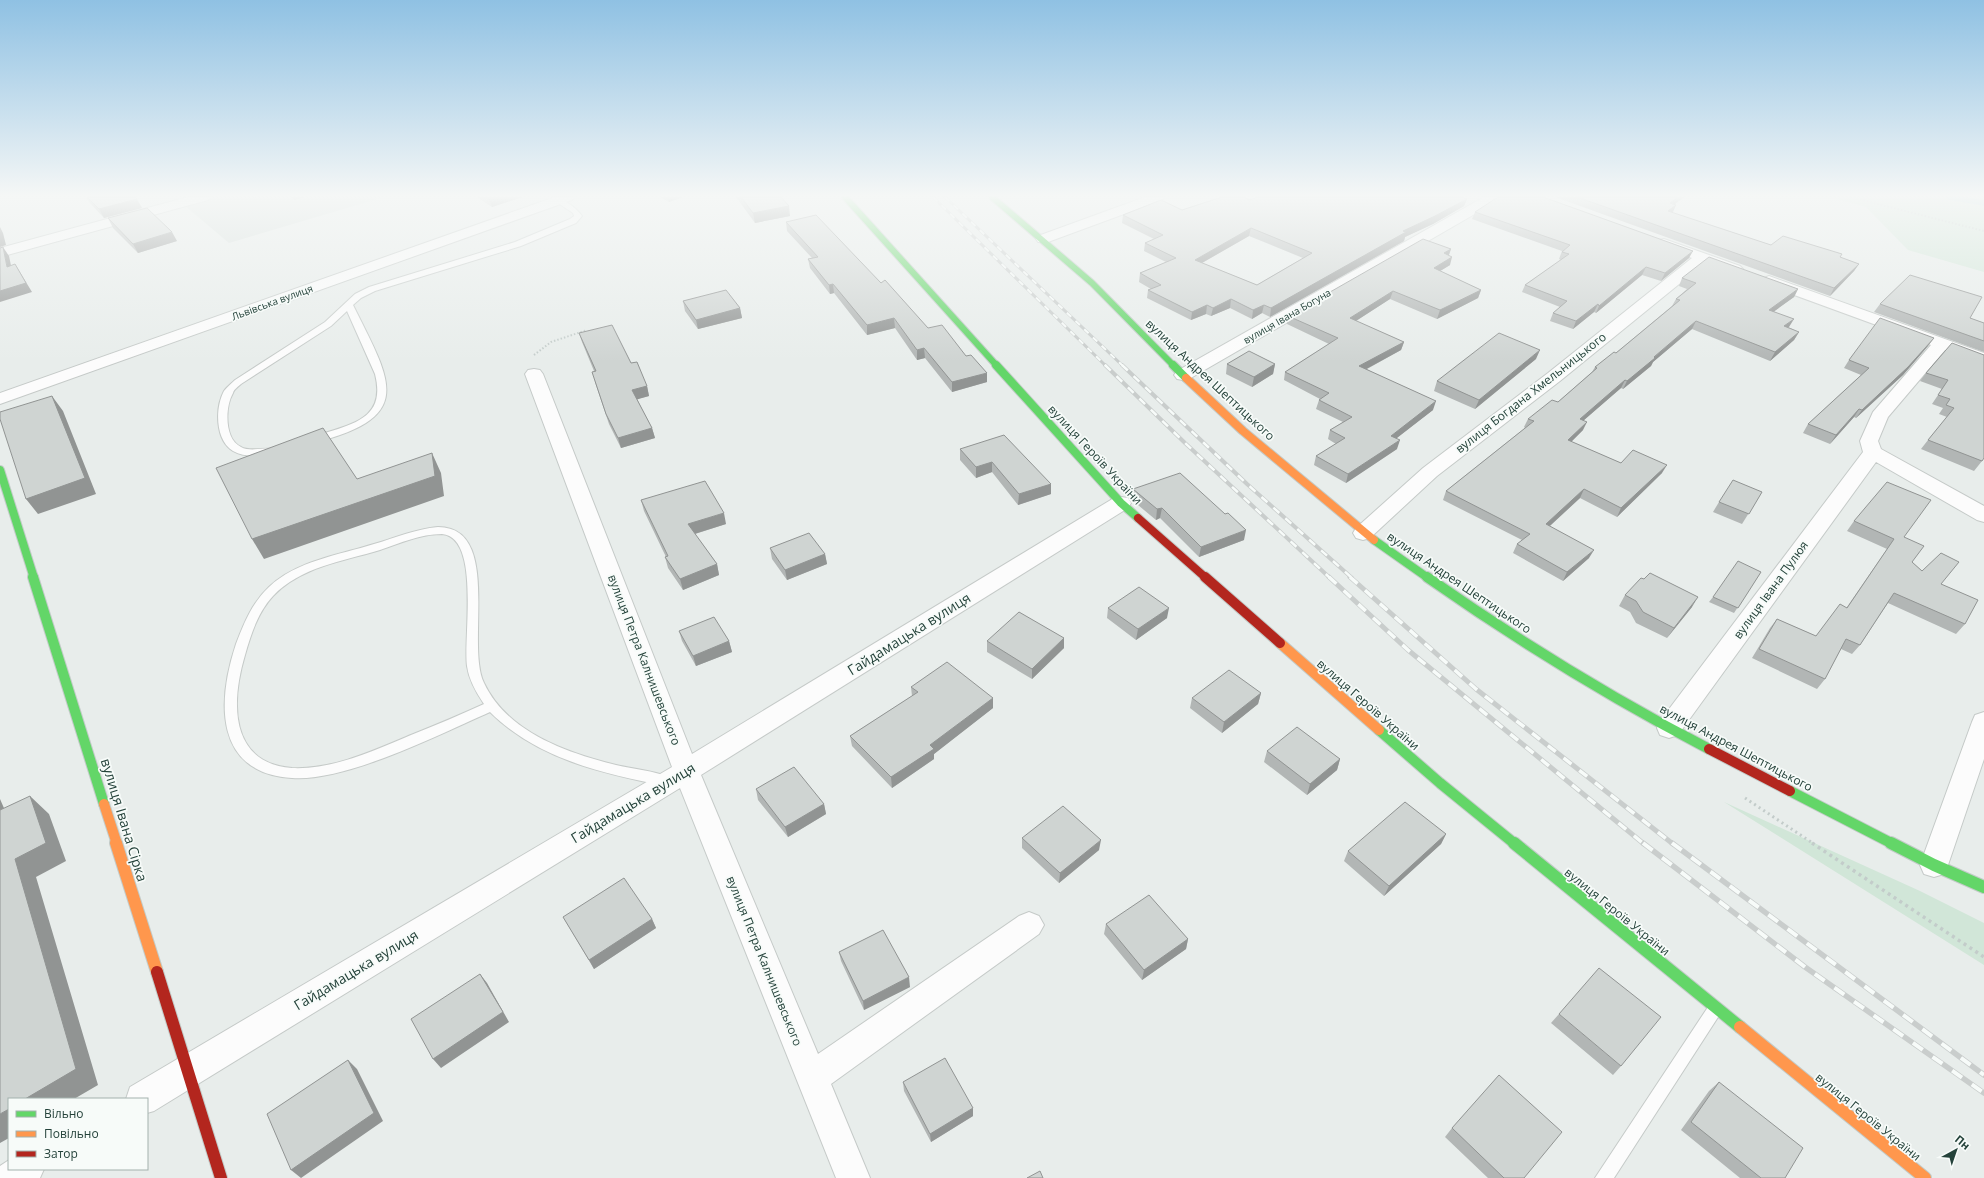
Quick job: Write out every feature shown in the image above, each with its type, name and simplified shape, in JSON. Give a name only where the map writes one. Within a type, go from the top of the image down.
[{"type":"street","name":"Львівська вулиця","points":[[0,399],[411,252]]},
{"type":"street","name":"вулиця Героїв України","points":[[895,252],[1121,503],[1440,783],[1925,1178]]},
{"type":"street","name":"вулиця Андрея Шептицького","points":[[1057,252],[1092,283],[1183,375],[1243,430],[1363,533],[1496,625],[1670,728],[1934,865],[1984,887]]},
{"type":"street","name":"вулиця Івана Богуна","points":[[1183,375],[1398,252]]},
{"type":"street","points":[[1689,252],[1984,359]]},
{"type":"street","name":"вулиця Богдана Хмельницького","points":[[1363,533],[1430,472],[1554,377],[1703,257]]},
{"type":"street","points":[[1942,343],[1879,416],[1869,441],[1873,452],[1984,515]]},
{"type":"street","name":"вулиця Петра Калнишевського","points":[[534,374],[677,777],[812,1078],[853,1178]]},
{"type":"street","name":"вулиця Івана Пулюя","points":[[1670,728],[1873,452]]},
{"type":"street","name":"вулиця Івана Сірка","points":[[0,470],[221,1178]]},
{"type":"street","name":"Гайдамацька вулиця","points":[[144,1098],[677,777],[1121,503]]},
{"type":"street","points":[[1934,865],[1984,722]]},
{"type":"street","points":[[812,1078],[1029,925]]},
{"type":"street","points":[[12,1178],[25,1170]]},
{"type":"lane","points":[[278,450],[249,453],[235,448],[231,444],[227,439],[223,423],[225,402],[229,392],[252,372],[309,337],[349,306],[358,296],[372,290],[493,252]]},
{"type":"lane","points":[[306,443],[351,427],[369,418],[379,407],[383,394],[382,380],[349,306]]},
{"type":"lane","points":[[492,706],[383,754],[341,767],[298,774],[267,769],[246,755],[234,734],[231,710],[232,684],[237,659],[253,616],[262,601],[272,589],[284,580],[316,566],[432,531],[449,531],[460,538],[467,549],[472,585],[472,659],[478,684],[492,706],[511,726],[536,742],[565,755],[625,773],[677,777]]},
{"type":"lane","points":[[1604,1178],[1716,1008]]},
{"type":"path","points":[[534,374],[530,362],[535,353],[556,340],[587,330]]},
{"type":"path","points":[[1739,794],[1984,957]]},
{"type":"green space","points":[[1915,252],[1984,252],[1984,272]]},
{"type":"green space","points":[[1724,802],[1920,891],[1984,923],[1984,965]]},
{"type":"building","points":[[0,252],[4,252],[7,267],[15,264],[26,283],[0,291]]},
{"type":"building","points":[[813,252],[851,252],[881,283],[885,280],[928,328],[942,325],[966,356],[971,355],[987,373],[952,382],[924,348],[917,350],[894,318],[867,325],[833,284],[829,285],[808,259],[818,257]]},
{"type":"building","points":[[1164,252],[1209,252],[1195,260],[1257,285],[1312,253],[1309,252],[1371,252],[1271,308],[1264,305],[1253,310],[1231,299],[1213,308],[1207,305],[1192,312],[1148,290],[1161,285],[1140,273],[1176,258]]},
{"type":"building","points":[[1400,252],[1446,252],[1444,253],[1452,257],[1434,268],[1481,290],[1440,310],[1393,291],[1350,318],[1404,342],[1359,366],[1436,401],[1391,436],[1400,440],[1348,474],[1316,456],[1345,438],[1330,430],[1352,417],[1319,400],[1329,393],[1285,372],[1338,338],[1288,316]]},
{"type":"building","points":[[1562,252],[1692,252],[1665,273],[1646,267],[1599,306],[1598,304],[1576,321],[1553,313],[1567,301],[1525,285],[1569,254]]},
{"type":"building","points":[[1732,252],[1835,252],[1842,254],[1840,257],[1859,264],[1834,288]]},
{"type":"building","points":[[1709,257],[1798,289],[1769,310],[1794,319],[1784,326],[1799,332],[1775,352],[1696,321],[1654,357],[1655,358],[1627,381],[1625,380],[1580,419],[1587,422],[1568,440],[1621,463],[1633,450],[1667,465],[1621,508],[1584,489],[1546,524],[1594,550],[1567,572],[1517,544],[1530,534],[1446,491],[1534,421],[1528,419],[1552,400],[1558,402],[1597,368],[1595,367],[1614,352],[1616,353],[1680,300],[1676,299],[1696,283],[1682,278]]},
{"type":"building","points":[[1910,275],[1982,297],[1970,318],[1984,323],[1984,341],[1880,304]]},
{"type":"building","points":[[726,290],[740,308],[696,320],[683,301]]},
{"type":"building","points":[[1880,318],[1934,338],[1908,367],[1862,410],[1859,409],[1836,435],[1808,424],[1869,368],[1849,360]]},
{"type":"building","points":[[612,325],[631,363],[637,362],[647,386],[632,390],[652,428],[618,438],[606,414],[592,372],[596,371],[579,333]]},
{"type":"building","points":[[1499,333],[1540,350],[1479,400],[1437,381]]},
{"type":"building","points":[[1952,343],[1984,355],[1984,458],[1982,461],[1928,440],[1954,408],[1946,405],[1950,399],[1938,395],[1948,380],[1926,373]]},
{"type":"building","points":[[1249,351],[1275,364],[1254,377],[1227,364]]},
{"type":"building","points":[[52,396],[85,478],[26,499],[0,419],[0,412]]},
{"type":"building","points":[[323,428],[357,479],[432,453],[435,476],[252,539],[216,468]]},
{"type":"building","points":[[1004,435],[1051,484],[1019,494],[992,462],[976,467],[960,449]]},
{"type":"building","points":[[1180,473],[1225,514],[1228,513],[1246,530],[1201,547],[1162,508],[1157,509],[1133,489]]},
{"type":"building","points":[[1733,480],[1762,492],[1749,514],[1719,502]]},
{"type":"building","points":[[705,481],[724,513],[688,524],[717,564],[680,579],[665,557],[668,556],[641,500]]},
{"type":"building","points":[[1887,482],[1931,500],[1904,537],[1924,546],[1912,562],[1922,571],[1941,553],[1959,562],[1941,584],[1978,600],[1965,624],[1894,593],[1860,645],[1846,639],[1825,679],[1759,649],[1777,619],[1816,636],[1840,604],[1847,608],[1894,539],[1854,521]]},
{"type":"building","points":[[809,533],[825,554],[785,570],[770,548]]},
{"type":"building","points":[[1738,561],[1761,572],[1738,608],[1713,597]]},
{"type":"building","points":[[1650,573],[1698,597],[1674,628],[1643,612],[1636,601],[1625,595],[1641,578],[1644,579]]},
{"type":"building","points":[[1139,587],[1169,608],[1138,629],[1108,608]]},
{"type":"building","points":[[1019,612],[1064,638],[1032,669],[987,641]]},
{"type":"building","points":[[714,617],[729,641],[693,656],[679,631]]},
{"type":"building","points":[[947,662],[993,698],[930,745],[934,749],[891,777],[850,736],[918,692],[911,687]]},
{"type":"building","points":[[1229,670],[1261,693],[1224,722],[1192,698]]},
{"type":"building","points":[[1297,727],[1340,759],[1310,784],[1267,751]]},
{"type":"building","points":[[794,767],[824,804],[785,827],[756,789]]},
{"type":"building","points":[[30,796],[46,843],[15,859],[76,1069],[27,1098],[8,1098],[8,1110],[0,1114],[0,810]]},
{"type":"building","points":[[1405,802],[1446,834],[1389,886],[1348,851]]},
{"type":"building","points":[[1063,806],[1101,840],[1060,873],[1022,838]]},
{"type":"building","points":[[624,878],[652,919],[589,960],[563,917]]},
{"type":"building","points":[[1149,895],[1188,939],[1144,970],[1106,924]]},
{"type":"building","points":[[883,930],[909,977],[863,1001],[839,952]]},
{"type":"building","points":[[1599,968],[1661,1017],[1621,1066],[1559,1014]]},
{"type":"building","points":[[480,974],[503,1012],[433,1059],[411,1019]]},
{"type":"building","points":[[945,1058],[973,1108],[930,1134],[903,1082]]},
{"type":"building","points":[[348,1060],[374,1113],[291,1170],[267,1114]]},
{"type":"building","points":[[1499,1075],[1562,1132],[1524,1178],[1504,1178],[1452,1128]]},
{"type":"building","points":[[1719,1082],[1803,1148],[1785,1178],[1761,1178],[1691,1122]]},
{"type":"building","points":[[1040,1171],[1043,1178],[1027,1178]]},
{"type":"railway","points":[[989,252],[1106,366]]},
{"type":"railway","points":[[1003,252],[1123,366]]},
{"type":"railway","points":[[1105,365],[1185,443],[1330,578]]},
{"type":"railway","points":[[1122,365],[1247,484],[1352,578]]},
{"type":"railway","points":[[1329,577],[1408,650],[1644,844]]},
{"type":"railway","points":[[1350,577],[1476,689],[1673,844]]},
{"type":"railway","points":[[1643,843],[1805,967],[1984,1093]]},
{"type":"railway","points":[[1672,843],[1984,1075]]},
{"type":"traffic: fast","points":[[895,252],[1121,503],[1138,518]]},
{"type":"traffic: fast","points":[[1056,252],[1092,283],[1186,378]]},
{"type":"traffic: fast","points":[[0,470],[104,804]]},
{"type":"traffic: fast","points":[[1374,540],[1496,625],[1669,728],[1709,749]]},
{"type":"traffic: fast","points":[[1379,730],[1440,783],[1740,1027]]},
{"type":"traffic: fast","points":[[1790,791],[1934,865],[1984,887]]},
{"type":"traffic: slow","points":[[1186,378],[1243,431],[1374,540]]},
{"type":"traffic: slow","points":[[1280,643],[1379,730]]},
{"type":"traffic: slow","points":[[104,804],[157,972]]},
{"type":"traffic: slow","points":[[1740,1027],[1925,1178]]},
{"type":"traffic: jam","points":[[1138,518],[1280,643]]},
{"type":"traffic: jam","points":[[1709,749],[1790,791]]},
{"type":"traffic: jam","points":[[157,972],[221,1178]]}]
